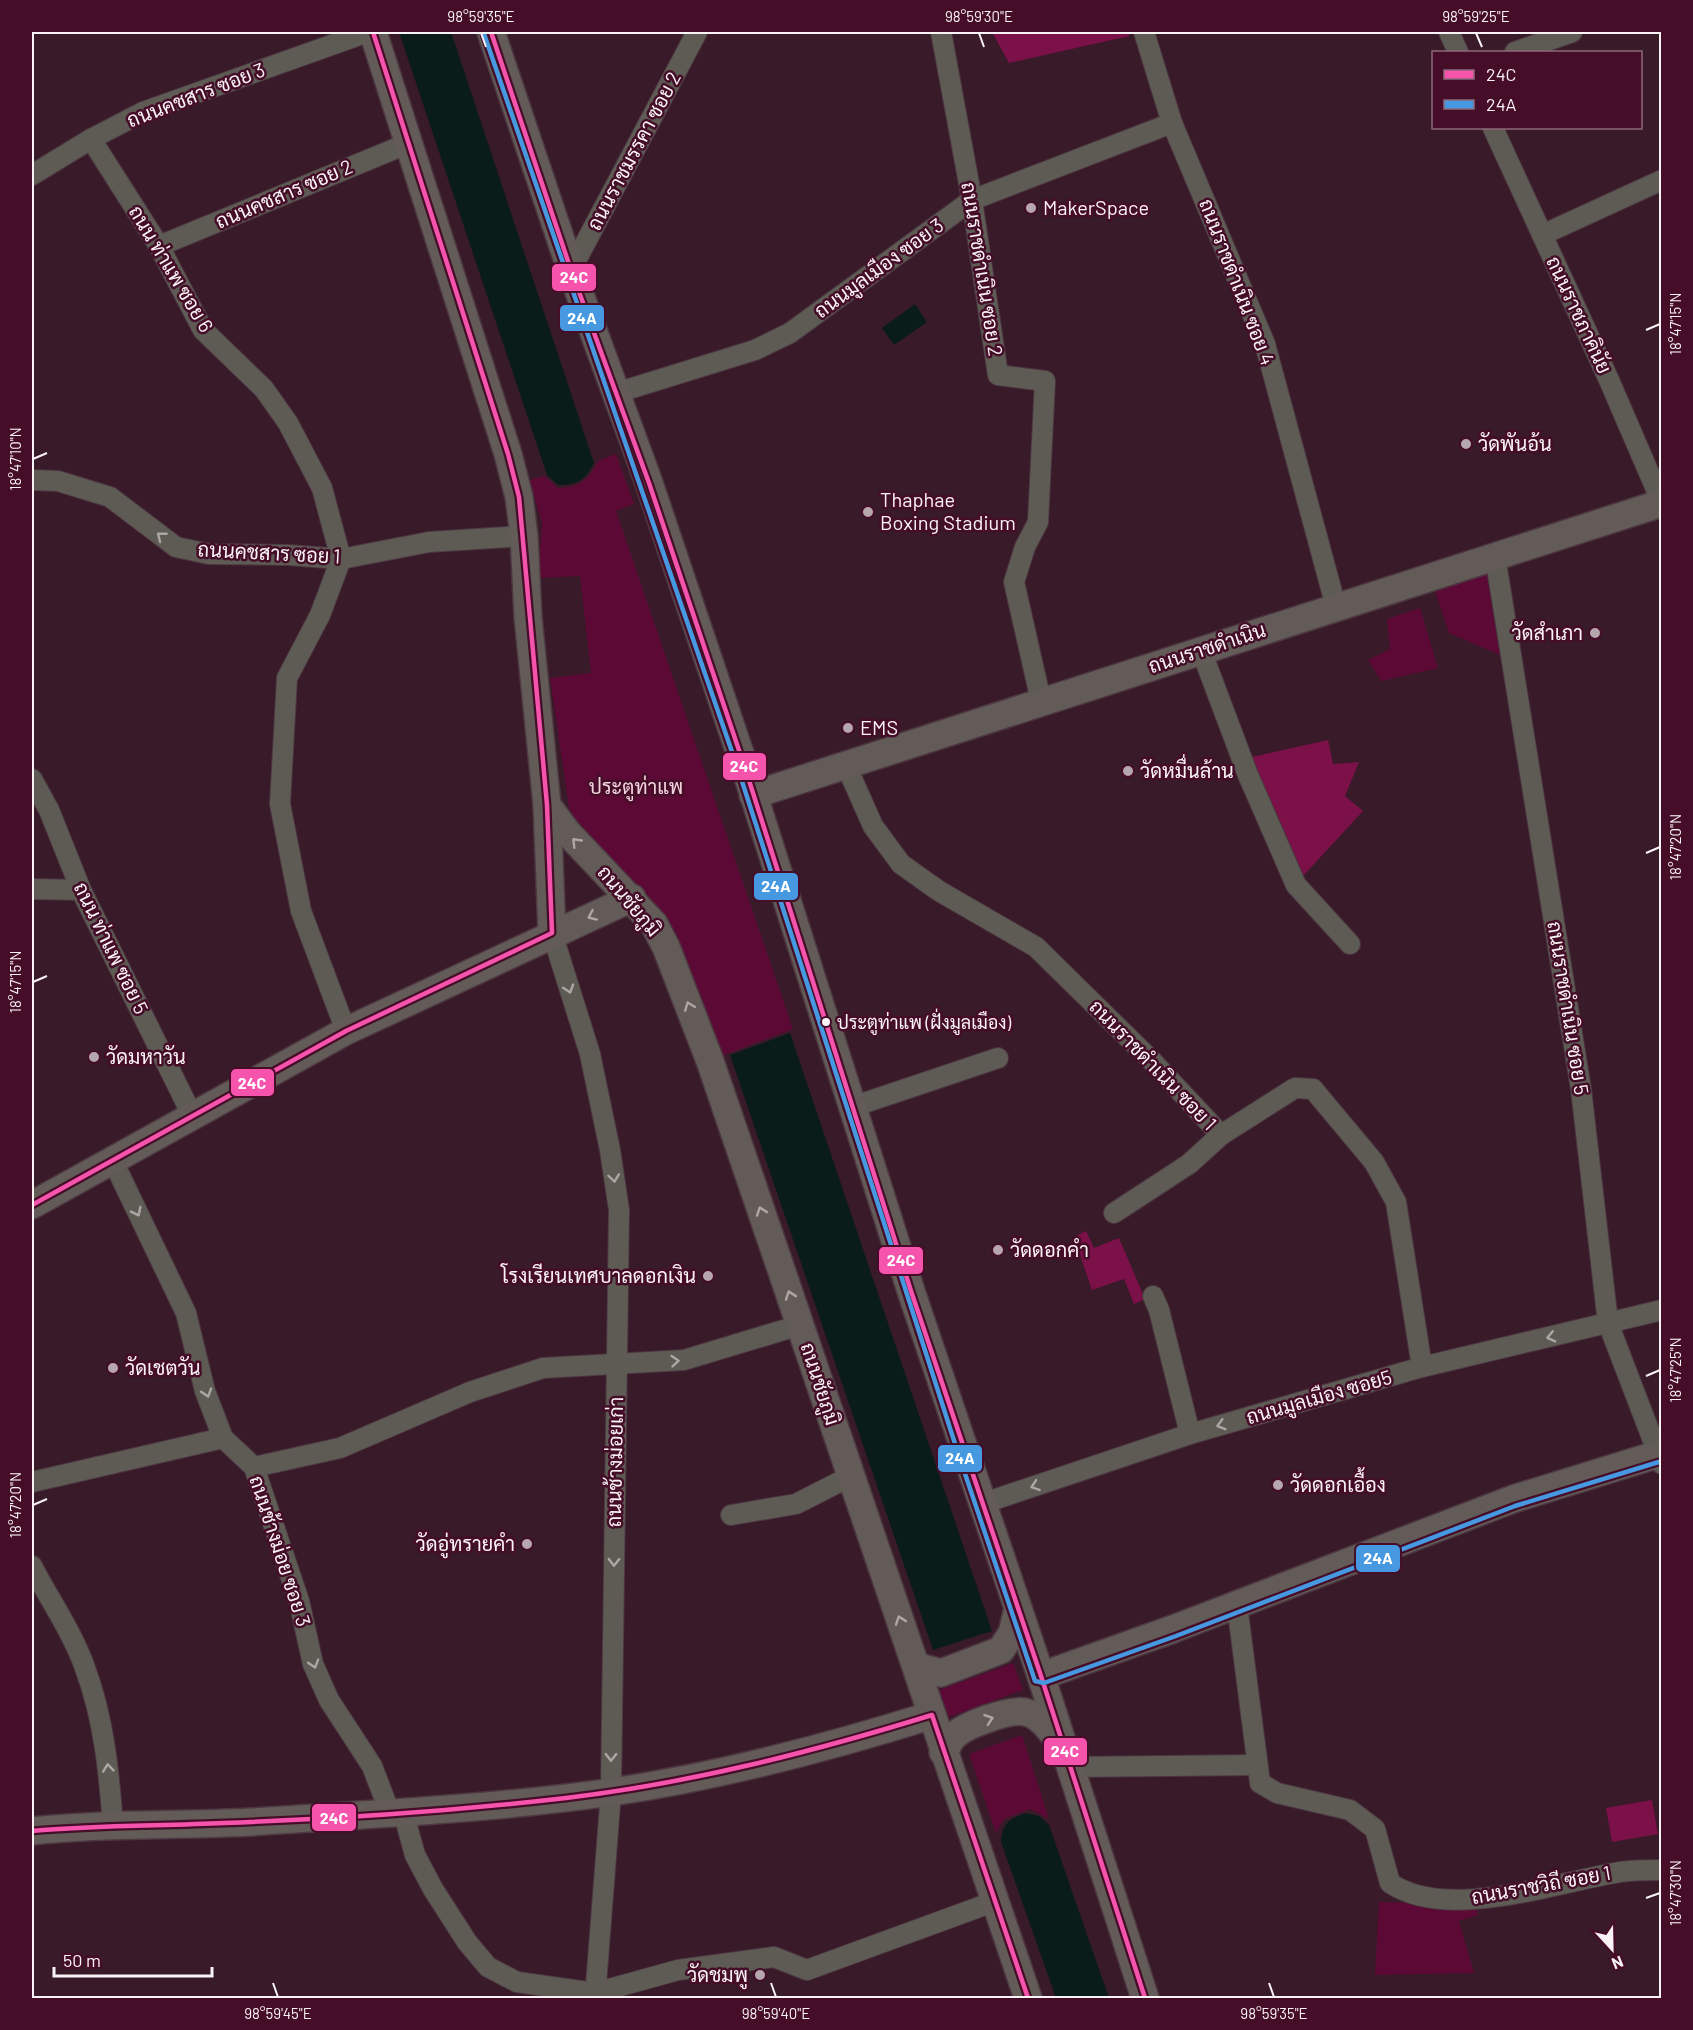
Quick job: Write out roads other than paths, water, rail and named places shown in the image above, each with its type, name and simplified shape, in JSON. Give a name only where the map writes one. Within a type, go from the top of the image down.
[{"type":"main road","points":[[370,32],[409,143],[508,454],[519,497],[524,536],[528,617],[548,805],[552,933]]},
{"type":"main road","points":[[491,32],[571,270],[649,483],[753,795],[981,1504],[1041,1676],[1145,1998]]},
{"type":"main road","name":"ถนนราชดำเนิน","points":[[753,795],[845,763],[1661,503]]},
{"type":"main road","name":"ถนนชัยภูมิ","points":[[548,805],[567,832],[632,898],[654,924],[666,947],[710,1061],[916,1666],[993,1902],[1028,1998]]},
{"type":"main road","points":[[32,1205],[346,1031],[552,933],[632,898]]},
{"type":"main road","points":[[1041,1676],[1237,1605],[1492,1507],[1660,1457]]},
{"type":"main road","points":[[916,1666],[941,1673],[1001,1650],[1012,1633],[1018,1608]]},
{"type":"main road","points":[[943,1752],[954,1736],[971,1725],[1007,1713],[1026,1712],[1047,1725],[1067,1757]]},
{"type":"main road","points":[[32,1831],[241,1822],[398,1812],[611,1792],[768,1763],[932,1715]]},
{"type":"street","name":"ถนนคชสาร ซอย 3","points":[[32,175],[91,139],[143,112],[370,32]]},
{"type":"street","name":"ถนนราชมรรคา ซอย 2","points":[[571,270],[697,32]]},
{"type":"street","name":"ถนนราชดำเนิน ซอย 4","points":[[1144,32],[1172,123],[1265,344],[1336,607]]},
{"type":"street","points":[[1449,32],[1458,51]]},
{"type":"street","points":[[1518,51],[1572,32]]},
{"type":"street","name":"ถนนราชดำเนิน ซอย 2","points":[[942,37],[972,200],[998,375],[1045,381],[1038,522],[1025,547],[1014,582],[1041,701]]},
{"type":"street","name":"ถนนมูลเมือง ซอย 3","points":[[616,393],[755,350],[790,333],[972,200],[1172,123]]},
{"type":"street","name":"ถนนราชภาคินัย","points":[[1492,129],[1609,380],[1661,503]]},
{"type":"street","name":"ถนน ท่าแพ ซอย 6","points":[[91,139],[159,246],[203,330],[264,388],[288,423],[322,488],[341,559]]},
{"type":"street","name":"ถนนคชสาร ซอย 2","points":[[159,246],[409,143]]},
{"type":"street","points":[[1542,235],[1662,180]]},
{"type":"street","name":"ถนนคชสาร ซอย 1","points":[[32,480],[58,481],[110,496],[176,547],[209,554],[288,555],[341,559],[429,542],[524,536]]},
{"type":"street","name":"ถนนราชดำเนิน ซอย 5","points":[[1496,556],[1581,1089],[1608,1323],[1660,1457]]},
{"type":"street","points":[[341,559],[320,615],[287,678],[280,804],[301,911],[346,1031]]},
{"type":"street","points":[[1201,650],[1248,776],[1296,885],[1350,944]]},
{"type":"street","name":"ถนนราชดำเนิน ซอย 1","points":[[845,763],[873,826],[901,864],[939,891],[1036,947],[1152,1061],[1221,1135],[1295,1088],[1307,1088],[1318,1092],[1350,1136],[1374,1162],[1396,1202],[1422,1367]]},
{"type":"street","name":"ถนน ท่าแพ ซอย 5","points":[[32,779],[49,810],[81,890],[192,1115]]},
{"type":"street","points":[[32,889],[81,890]]},
{"type":"street","name":"ถนนช้างม่อยเก่า","points":[[552,933],[590,1054],[612,1160],[619,1210],[611,1792],[595,1996]]},
{"type":"street","points":[[852,1107],[998,1059]]},
{"type":"street","points":[[1114,1213],[1189,1164],[1221,1135]]},
{"type":"street","name":"ถนนช้างม่อย ซอย 3","points":[[112,1159],[186,1313],[205,1391],[223,1438],[254,1467],[299,1601],[313,1664],[328,1700],[372,1766],[407,1826],[415,1855],[433,1889],[467,1942],[488,1967],[517,1982],[595,1996]]},
{"type":"street","points":[[1153,1296],[1159,1310],[1190,1434]]},
{"type":"street","name":"ถนนมูลเมือง ซอย5","points":[[981,1504],[1190,1434],[1422,1367],[1662,1310]]},
{"type":"street","points":[[254,1467],[340,1448],[470,1392],[543,1368],[617,1366],[684,1360],[800,1325]]},
{"type":"street","points":[[32,1482],[223,1438]]},
{"type":"street","points":[[732,1515],[796,1504],[850,1476]]},
{"type":"street","points":[[32,1566],[85,1665],[98,1708],[108,1761],[113,1826]]},
{"type":"street","name":"ถนนราชวิถี ซอย 1","points":[[1237,1605],[1260,1783],[1277,1793],[1350,1810],[1375,1829],[1390,1883],[1401,1891],[1438,1898],[1478,1899],[1579,1882],[1620,1872],[1662,1870]]},
{"type":"street","points":[[1067,1757],[1257,1765]]},
{"type":"street","points":[[595,1996],[678,1970],[774,1957],[807,1970],[993,1902]]},
{"type":"place","name":"MakerSpace","points":[[1031,208]]},
{"type":"place","name":"วัดพันอ้น","points":[[1466,444]]},
{"type":"place","name":"Thaphae Boxing Stadium","points":[[868,512]]},
{"type":"place","name":"วัดสำเภา","points":[[1595,633]]},
{"type":"place","name":"EMS","points":[[848,728]]},
{"type":"place","name":"วัดหมื่นล้าน","points":[[1128,771]]},
{"type":"place","name":"ประตูท่าแพ (ฝั่งมูลเมือง)","points":[[826,1022]]},
{"type":"place","name":"วัดมหาวัน","points":[[94,1057]]},
{"type":"place","name":"วัดดอกคำ","points":[[998,1250]]},
{"type":"place","name":"โรงเรียนเทศบาลดอกเงิน","points":[[708,1276]]},
{"type":"place","name":"วัดเชตวัน","points":[[113,1368]]},
{"type":"place","name":"วัดดอกเอื้อง","points":[[1278,1485]]},
{"type":"place","name":"วัดอู่ทรายคำ","points":[[527,1544]]},
{"type":"place","name":"วัดชมพู","points":[[760,1975]]},
{"type":"park label","name":"ประตูท่าแพ","points":[[636,787]]}]
